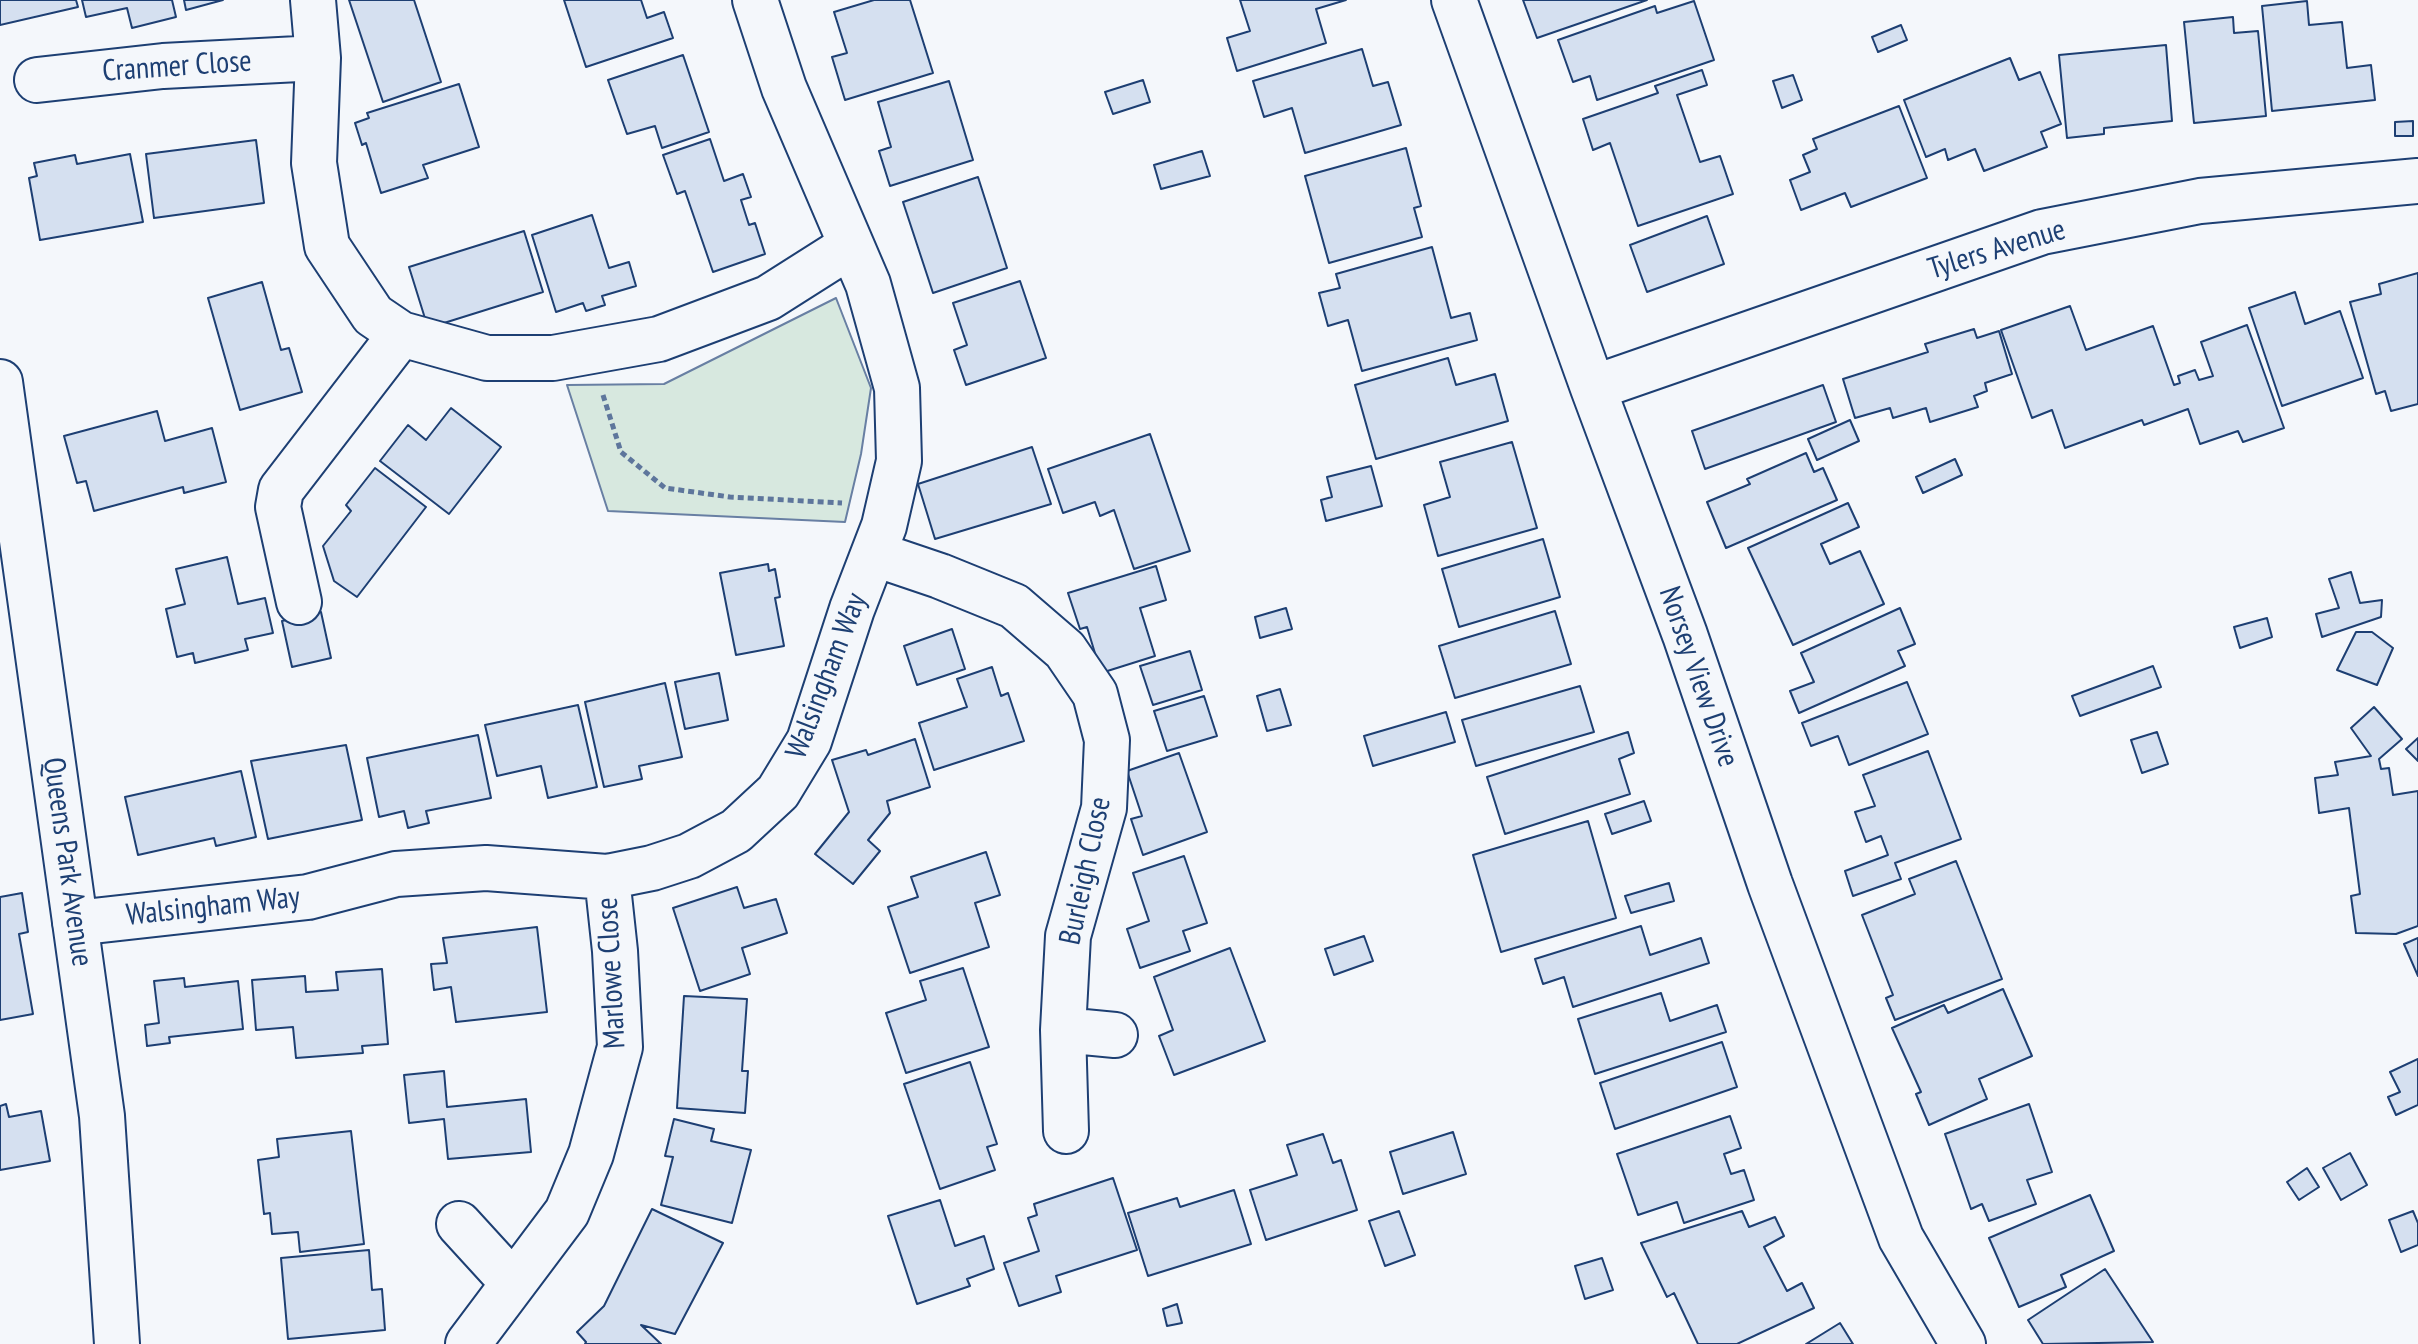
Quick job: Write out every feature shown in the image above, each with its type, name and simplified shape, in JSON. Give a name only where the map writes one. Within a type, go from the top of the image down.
[{"type":"street","points":[[313,0],[318,58],[314,163],[327,246],[373,315],[401,334],[487,358],[553,358],[659,339],[768,298],[850,246]]},
{"type":"street","name":"Walsingham Way","points":[[75,923],[308,897],[396,874],[486,868],[607,877],[652,868],[689,856],[736,831],[778,792],[809,741],[852,609],[875,554],[899,461],[897,388],[868,284],[784,88],[755,0]]},
{"type":"street","name":"Norsey View Drive","points":[[1454,0],[1685,635],[1770,884],[1901,1238],[1963,1344]]},
{"type":"street","name":"Cranmer Close","points":[[37,80],[163,66],[318,58]]},
{"type":"street","name":"Tylers Avenue","points":[[1593,388],[2042,232],[2200,201],[2418,181]]},
{"type":"street","points":[[299,602],[278,507],[281,490],[401,334]]},
{"type":"street","name":"Queens Park Avenue","points":[[0,382],[9,510],[75,923],[102,1116],[117,1344]]},
{"type":"street","name":"Burleigh Close","points":[[875,554],[1014,606],[1065,650],[1095,694],[1107,740],[1104,808],[1068,936],[1063,1030],[1066,1131]]},
{"type":"street","name":"Marlowe Close","points":[[468,1344],[567,1212],[591,1154],[620,1047],[607,877]]},
{"type":"street","points":[[1063,1030],[1115,1035]]},
{"type":"street","points":[[459,1224],[512,1282]]},
{"type":"path","points":[[590,352],[621,452],[665,488],[730,497],[889,504]]},
{"type":"shaded area","points":[[836,298],[871,388],[861,454],[845,522],[608,511],[567,385],[664,384]]},
{"type":"building","points":[[0,0],[76,0],[78,7],[0,25]]},
{"type":"building","points":[[82,0],[172,0],[176,17],[132,28],[127,8],[86,17]]},
{"type":"building","points":[[184,0],[223,0],[186,10]]},
{"type":"building","points":[[349,0],[414,0],[441,82],[383,102]]},
{"type":"building","points":[[564,0],[641,0],[647,18],[664,12],[673,38],[586,67]]},
{"type":"building","points":[[874,0],[910,0],[933,73],[845,100],[832,57],[847,53],[834,12]]},
{"type":"building","points":[[1240,0],[1346,0],[1316,9],[1326,43],[1237,71],[1227,38],[1250,31]]},
{"type":"building","points":[[1523,0],[1647,0],[1537,38]]},
{"type":"building","points":[[1694,1],[1714,60],[1597,100],[1590,76],[1573,82],[1558,40],[1655,6],[1657,13]]},
{"type":"building","points":[[2307,1],[2309,25],[2342,22],[2347,68],[2371,65],[2375,100],[2272,111],[2262,6]]},
{"type":"building","points":[[2233,17],[2234,33],[2258,31],[2266,116],[2194,123],[2184,22]]},
{"type":"building","points":[[1901,25],[1907,40],[1878,52],[1872,37]]},
{"type":"building","points":[[2166,45],[2172,121],[2104,128],[2104,134],[2067,138],[2059,55]]},
{"type":"building","points":[[1362,49],[1373,86],[1388,82],[1401,125],[1305,153],[1292,108],[1264,117],[1253,81]]},
{"type":"building","points":[[683,55],[709,132],[662,148],[655,126],[627,134],[608,80]]},
{"type":"building","points":[[2010,58],[2019,80],[2040,72],[2061,124],[2041,132],[2047,147],[1984,171],[1975,149],[1948,160],[1945,149],[1926,157],[1904,100]]},
{"type":"building","points":[[1702,70],[1707,85],[1677,95],[1700,162],[1720,156],[1733,194],[1638,226],[1610,143],[1593,150],[1583,119],[1658,93],[1655,86]]},
{"type":"building","points":[[1793,75],[1802,100],[1782,108],[1773,81]]},
{"type":"building","points":[[1143,80],[1150,102],[1113,114],[1105,92]]},
{"type":"building","points":[[949,81],[973,160],[890,186],[879,151],[891,147],[878,102]]},
{"type":"building","points":[[459,84],[479,147],[423,165],[428,178],[381,193],[366,143],[362,145],[355,123],[369,118],[367,113]]},
{"type":"building","points":[[1899,106],[1927,178],[1851,207],[1845,193],[1801,210],[1790,180],[1810,172],[1803,155],[1817,149],[1813,139]]},
{"type":"building","points":[[2413,121],[2413,136],[2395,136],[2395,122]]},
{"type":"building","points":[[710,139],[724,181],[743,174],[751,197],[741,200],[749,225],[755,223],[765,254],[713,272],[685,191],[677,194],[663,155]]},
{"type":"building","points":[[256,140],[264,203],[154,218],[146,154]]},
{"type":"building","points":[[1406,148],[1421,206],[1414,208],[1422,237],[1329,263],[1305,176]]},
{"type":"building","points":[[1202,151],[1210,176],[1161,189],[1154,165]]},
{"type":"building","points":[[130,154],[143,222],[40,240],[29,178],[37,176],[34,163],[75,155],[77,164]]},
{"type":"building","points":[[978,177],[1007,268],[933,293],[903,202]]},
{"type":"building","points":[[592,215],[609,268],[629,262],[636,286],[602,296],[605,305],[586,311],[583,303],[556,312],[532,235]]},
{"type":"building","points":[[1707,216],[1724,264],[1647,292],[1630,245]]},
{"type":"building","points":[[524,231],[543,292],[428,328],[409,267]]},
{"type":"building","points":[[1432,247],[1451,318],[1470,313],[1477,340],[1362,371],[1348,320],[1328,326],[1319,293],[1340,288],[1336,274]]},
{"type":"building","points":[[2418,273],[2418,404],[2391,411],[2385,391],[2376,394],[2350,302],[2381,294],[2379,284]]},
{"type":"building","points":[[1020,281],[1046,358],[966,385],[954,350],[967,345],[953,303]]},
{"type":"building","points":[[262,282],[281,350],[289,348],[302,392],[240,410],[208,298]]},
{"type":"building","points":[[2295,292],[2305,324],[2340,311],[2363,378],[2282,406],[2249,308]]},
{"type":"building","points":[[2070,306],[2086,350],[2153,326],[2174,385],[2180,383],[2178,376],[2195,370],[2199,380],[2213,376],[2201,342],[2247,325],[2284,428],[2243,442],[2238,431],[2200,444],[2188,409],[2144,425],[2142,420],[2065,448],[2052,410],[2032,418],[2001,330]]},
{"type":"building","points":[[1974,329],[1977,338],[1999,331],[2012,374],[1985,383],[1987,391],[1974,396],[1978,407],[1930,422],[1926,408],[1893,418],[1890,408],[1855,418],[1843,379],[1928,352],[1925,344]]},
{"type":"building","points":[[1448,358],[1456,385],[1495,374],[1508,421],[1376,459],[1355,385]]},
{"type":"building","points":[[1823,385],[1836,422],[1705,469],[1692,431]]},
{"type":"building","points":[[451,408],[501,447],[449,514],[380,461],[408,425],[426,440]]},
{"type":"building","points":[[157,411],[165,441],[212,428],[226,482],[184,493],[183,487],[94,511],[86,481],[77,483],[64,436]]},
{"type":"building","points":[[1850,420],[1859,441],[1817,460],[1808,439]]},
{"type":"building","points":[[1150,434],[1190,551],[1134,569],[1114,510],[1100,516],[1095,502],[1063,513],[1048,469]]},
{"type":"building","points":[[1512,442],[1537,528],[1438,556],[1424,505],[1450,497],[1440,462]]},
{"type":"building","points":[[1032,447],[1051,504],[935,539],[918,484]]},
{"type":"building","points":[[1806,453],[1814,472],[1823,468],[1837,500],[1726,548],[1707,502],[1750,484],[1747,479]]},
{"type":"building","points":[[1955,459],[1962,475],[1923,493],[1916,477]]},
{"type":"building","points":[[1371,466],[1382,506],[1326,521],[1321,500],[1332,497],[1327,477]]},
{"type":"building","points":[[375,468],[426,507],[357,597],[334,581],[323,546],[351,511],[346,505]]},
{"type":"building","points":[[1848,503],[1859,527],[1821,544],[1830,564],[1860,551],[1884,604],[1793,645],[1748,548]]},
{"type":"building","points":[[1543,539],[1560,597],[1459,627],[1442,569]]},
{"type":"building","points":[[227,557],[238,604],[265,598],[273,633],[245,639],[248,650],[195,663],[193,653],[177,657],[166,609],[185,604],[176,569]]},
{"type":"building","points":[[768,564],[769,571],[775,569],[780,597],[775,598],[784,646],[736,655],[720,573]]},
{"type":"building","points":[[1156,566],[1166,600],[1140,608],[1155,656],[1101,673],[1087,627],[1080,629],[1068,593]]},
{"type":"building","points":[[2351,572],[2360,603],[2382,600],[2381,617],[2322,637],[2316,614],[2339,608],[2329,579]]},
{"type":"building","points":[[1286,608],[1292,629],[1260,638],[1255,617]]},
{"type":"building","points":[[1900,608],[1915,644],[1898,651],[1905,666],[1799,713],[1790,691],[1814,682],[1801,653]]},
{"type":"building","points":[[1555,611],[1571,664],[1455,698],[1439,646]]},
{"type":"building","points":[[321,612],[331,658],[292,667],[282,621]]},
{"type":"building","points":[[2267,618],[2272,637],[2240,648],[2234,627]]},
{"type":"building","points":[[952,629],[965,669],[917,685],[904,646]]},
{"type":"building","points":[[2356,632],[2372,632],[2393,648],[2377,685],[2337,670]]},
{"type":"building","points":[[1190,651],[1202,690],[1153,705],[1140,666]]},
{"type":"building","points":[[2153,666],[2161,687],[2080,716],[2072,696]]},
{"type":"building","points":[[992,667],[1001,696],[1008,693],[1024,741],[934,770],[919,723],[967,707],[957,679]]},
{"type":"building","points":[[719,673],[728,720],[685,729],[675,682]]},
{"type":"building","points":[[1907,682],[1928,734],[1849,765],[1838,736],[1811,746],[1802,723]]},
{"type":"building","points":[[665,683],[682,757],[639,766],[642,779],[604,787],[585,702]]},
{"type":"building","points":[[1580,686],[1594,732],[1476,766],[1462,720]]},
{"type":"building","points":[[1280,689],[1291,725],[1267,731],[1257,696]]},
{"type":"building","points":[[1204,696],[1217,736],[1167,751],[1154,711]]},
{"type":"building","points":[[578,705],[597,787],[548,798],[541,766],[497,776],[485,725]]},
{"type":"building","points":[[2374,707],[2402,739],[2379,759],[2381,769],[2389,768],[2393,795],[2418,791],[2418,926],[2396,934],[2356,933],[2351,896],[2360,894],[2349,808],[2319,813],[2315,778],[2338,775],[2335,762],[2371,756],[2351,728]]},
{"type":"building","points":[[1446,712],[1455,742],[1373,766],[1364,736]]},
{"type":"building","points":[[1628,732],[1634,753],[1619,759],[1630,794],[1505,834],[1487,777]]},
{"type":"building","points":[[2157,732],[2168,764],[2142,773],[2131,740]]},
{"type":"building","points":[[478,735],[491,798],[426,811],[429,823],[408,828],[404,811],[379,817],[367,758]]},
{"type":"building","points":[[2418,738],[2418,761],[2406,749]]},
{"type":"building","points":[[915,739],[930,787],[887,801],[890,813],[868,840],[880,851],[853,884],[815,854],[849,812],[832,760],[866,750],[868,755]]},
{"type":"building","points":[[346,745],[362,820],[268,839],[251,761]]},
{"type":"building","points":[[1928,751],[1961,839],[1895,863],[1901,879],[1853,896],[1845,871],[1888,855],[1881,836],[1866,842],[1855,812],[1875,806],[1863,775]]},
{"type":"building","points":[[1179,753],[1207,832],[1143,855],[1131,819],[1142,816],[1127,771]]},
{"type":"building","points":[[241,771],[256,837],[216,846],[214,838],[138,855],[125,797]]},
{"type":"building","points":[[1644,801],[1651,821],[1612,834],[1605,814]]},
{"type":"building","points":[[1588,821],[1616,918],[1501,952],[1473,855]]},
{"type":"building","points":[[986,852],[1000,895],[975,903],[989,947],[910,973],[888,907],[918,897],[911,877]]},
{"type":"building","points":[[1184,856],[1207,923],[1183,931],[1190,951],[1140,968],[1127,929],[1149,921],[1133,873]]},
{"type":"building","points":[[1956,861],[2002,979],[1895,1020],[1886,998],[1893,995],[1862,915],[1915,894],[1909,879]]},
{"type":"building","points":[[1669,883],[1674,901],[1631,913],[1625,896]]},
{"type":"building","points":[[737,887],[744,908],[776,899],[787,933],[742,948],[750,974],[700,991],[673,908]]},
{"type":"building","points":[[22,893],[28,932],[19,934],[33,1014],[0,1020],[0,897]]},
{"type":"building","points":[[1641,926],[1650,955],[1701,938],[1709,963],[1573,1007],[1564,977],[1543,984],[1535,959]]},
{"type":"building","points":[[537,927],[547,1012],[456,1022],[451,987],[434,990],[431,964],[447,963],[443,938]]},
{"type":"building","points":[[1364,936],[1373,961],[1334,975],[1325,949]]},
{"type":"building","points":[[2418,938],[2418,976],[2404,944]]},
{"type":"building","points":[[1230,948],[1265,1041],[1174,1075],[1159,1036],[1173,1030],[1154,977]]},
{"type":"building","points":[[963,968],[989,1047],[906,1073],[886,1013],[926,1000],[920,981]]},
{"type":"building","points":[[382,969],[388,1044],[362,1046],[363,1053],[296,1058],[293,1027],[256,1030],[252,980],[305,976],[306,992],[338,990],[336,972]]},
{"type":"building","points":[[184,978],[185,987],[238,981],[243,1029],[169,1037],[170,1043],[147,1046],[145,1025],[159,1023],[154,981]]},
{"type":"building","points":[[2003,989],[2032,1056],[1979,1079],[1987,1099],[1929,1125],[1916,1094],[1921,1092],[1892,1028],[1944,1005],[1948,1013]]},
{"type":"building","points":[[1661,993],[1670,1021],[1717,1005],[1726,1032],[1595,1074],[1578,1019]]},
{"type":"building","points":[[684,996],[747,999],[742,1071],[748,1071],[745,1113],[677,1108]]},
{"type":"building","points":[[1722,1042],[1737,1087],[1615,1129],[1600,1083]]},
{"type":"building","points":[[2418,1059],[2418,1105],[2396,1115],[2388,1097],[2400,1092],[2390,1072]]},
{"type":"building","points":[[970,1062],[997,1144],[987,1147],[995,1170],[940,1189],[904,1084]]},
{"type":"building","points":[[444,1071],[447,1107],[526,1099],[531,1152],[448,1159],[444,1119],[409,1123],[404,1075]]},
{"type":"building","points":[[6,1104],[9,1117],[41,1111],[50,1161],[0,1170],[0,1106]]},
{"type":"building","points":[[2029,1104],[2052,1172],[2027,1180],[2036,1204],[1989,1221],[1982,1204],[1971,1209],[1945,1134]]},
{"type":"building","points":[[1730,1116],[1741,1148],[1724,1154],[1731,1174],[1744,1170],[1754,1200],[1684,1223],[1677,1202],[1638,1215],[1617,1154]]},
{"type":"building","points":[[674,1119],[714,1129],[711,1141],[751,1150],[732,1223],[661,1205],[673,1157],[665,1156]]},
{"type":"building","points":[[351,1131],[364,1244],[300,1252],[298,1232],[272,1234],[270,1213],[264,1214],[258,1160],[279,1157],[277,1139]]},
{"type":"building","points":[[1453,1132],[1466,1174],[1403,1194],[1390,1152]]},
{"type":"building","points":[[1323,1134],[1333,1163],[1341,1160],[1357,1210],[1266,1240],[1250,1190],[1297,1175],[1287,1145]]},
{"type":"building","points":[[2350,1153],[2367,1185],[2341,1200],[2323,1168]]},
{"type":"building","points":[[2307,1168],[2319,1187],[2299,1200],[2287,1182]]},
{"type":"building","points":[[1113,1178],[1137,1250],[1056,1276],[1061,1292],[1019,1306],[1004,1263],[1039,1251],[1028,1218],[1037,1215],[1034,1204]]},
{"type":"building","points":[[1234,1190],[1251,1244],[1148,1276],[1128,1213],[1177,1198],[1180,1207]]},
{"type":"building","points":[[2090,1195],[2114,1251],[2061,1275],[2066,1287],[2019,1307],[1989,1238]]},
{"type":"building","points":[[940,1200],[955,1246],[984,1236],[994,1269],[967,1279],[970,1286],[917,1304],[888,1216]]},
{"type":"building","points":[[652,1209],[723,1243],[675,1334],[641,1325],[661,1344],[585,1344],[577,1332],[604,1306]]},
{"type":"building","points":[[1399,1211],[1415,1255],[1385,1266],[1369,1221]]},
{"type":"building","points":[[1742,1211],[1749,1227],[1775,1217],[1784,1236],[1764,1247],[1787,1291],[1802,1283],[1814,1308],[1737,1344],[1698,1344],[1674,1293],[1667,1297],[1641,1243]]},
{"type":"building","points":[[2413,1211],[2418,1223],[2418,1245],[2401,1252],[2389,1220]]},
{"type":"building","points":[[369,1250],[372,1290],[382,1289],[385,1330],[288,1339],[281,1258]]},
{"type":"building","points":[[1602,1258],[1613,1290],[1585,1299],[1575,1266]]},
{"type":"building","points":[[2105,1269],[2153,1342],[2043,1344],[2028,1320]]},
{"type":"building","points":[[1177,1304],[1182,1323],[1167,1326],[1163,1309]]},
{"type":"building","points":[[1840,1323],[1853,1344],[1806,1344]]}]
